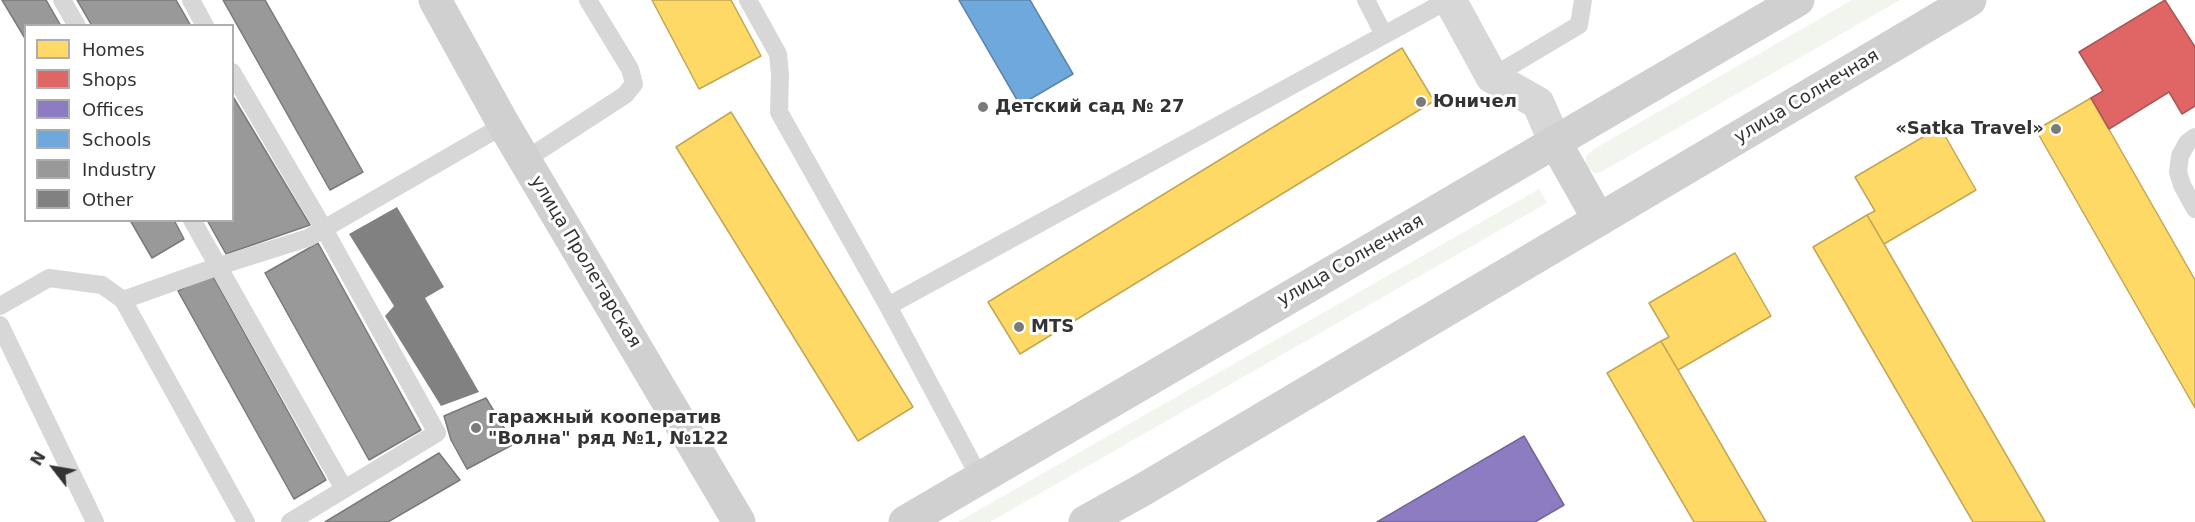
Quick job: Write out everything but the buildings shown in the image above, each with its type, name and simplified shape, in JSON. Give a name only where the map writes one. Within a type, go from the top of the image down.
[{"type":"main road","name":"улица Пролетарская","points":[[435,0],[504,125],[740,522]]},
{"type":"main road","name":"улица Солнечная","points":[[905,522],[1798,0]]},
{"type":"main road","name":"улица Солнечная","points":[[1085,522],[1970,0]]},
{"type":"main road","points":[[1555,142],[1599,220]]},
{"type":"street","points":[[1449,0],[1492,76],[1538,103],[1555,142]]},
{"type":"lane","points":[[62,0],[76,24]]},
{"type":"lane","points":[[190,0],[205,24]]},
{"type":"lane","points":[[525,160],[625,95],[634,84],[630,69],[588,0]]},
{"type":"lane","points":[[748,0],[778,54],[779,112],[888,306],[980,478]]},
{"type":"lane","points":[[1366,0],[1384,34]]},
{"type":"lane","points":[[888,306],[1449,0]]},
{"type":"lane","points":[[1492,76],[1579,25],[1583,0]]},
{"type":"lane","points":[[234,75],[324,229],[437,434],[290,522]]},
{"type":"lane","points":[[123,300],[308,238],[504,125]]},
{"type":"lane","points":[[2195,137],[2187,142],[2180,156],[2178,172],[2195,209]]},
{"type":"lane","points":[[193,222],[344,489]]},
{"type":"lane","points":[[0,306],[49,278],[102,285],[123,300],[246,522]]},
{"type":"lane","points":[[0,325],[95,522]]},
{"type":"shaded area","points":[[1852,0],[1900,0],[1601,172],[1595,173],[1586,166],[1586,156],[1594,149]]},
{"type":"shaded area","points":[[1539,189],[1547,203],[990,522],[958,522]]},
{"type":"place","name":"Юничел","points":[[1421,102]]},
{"type":"place","name":"Детский сад № 27","points":[[983,107]]},
{"type":"place","name":"«Satka Travel»","points":[[2056,129]]},
{"type":"place","name":"MTS","points":[[1019,327]]},
{"type":"place","name":"гаражный кооператив \"Волна\" ряд №1, №122","points":[[476,428]]}]
